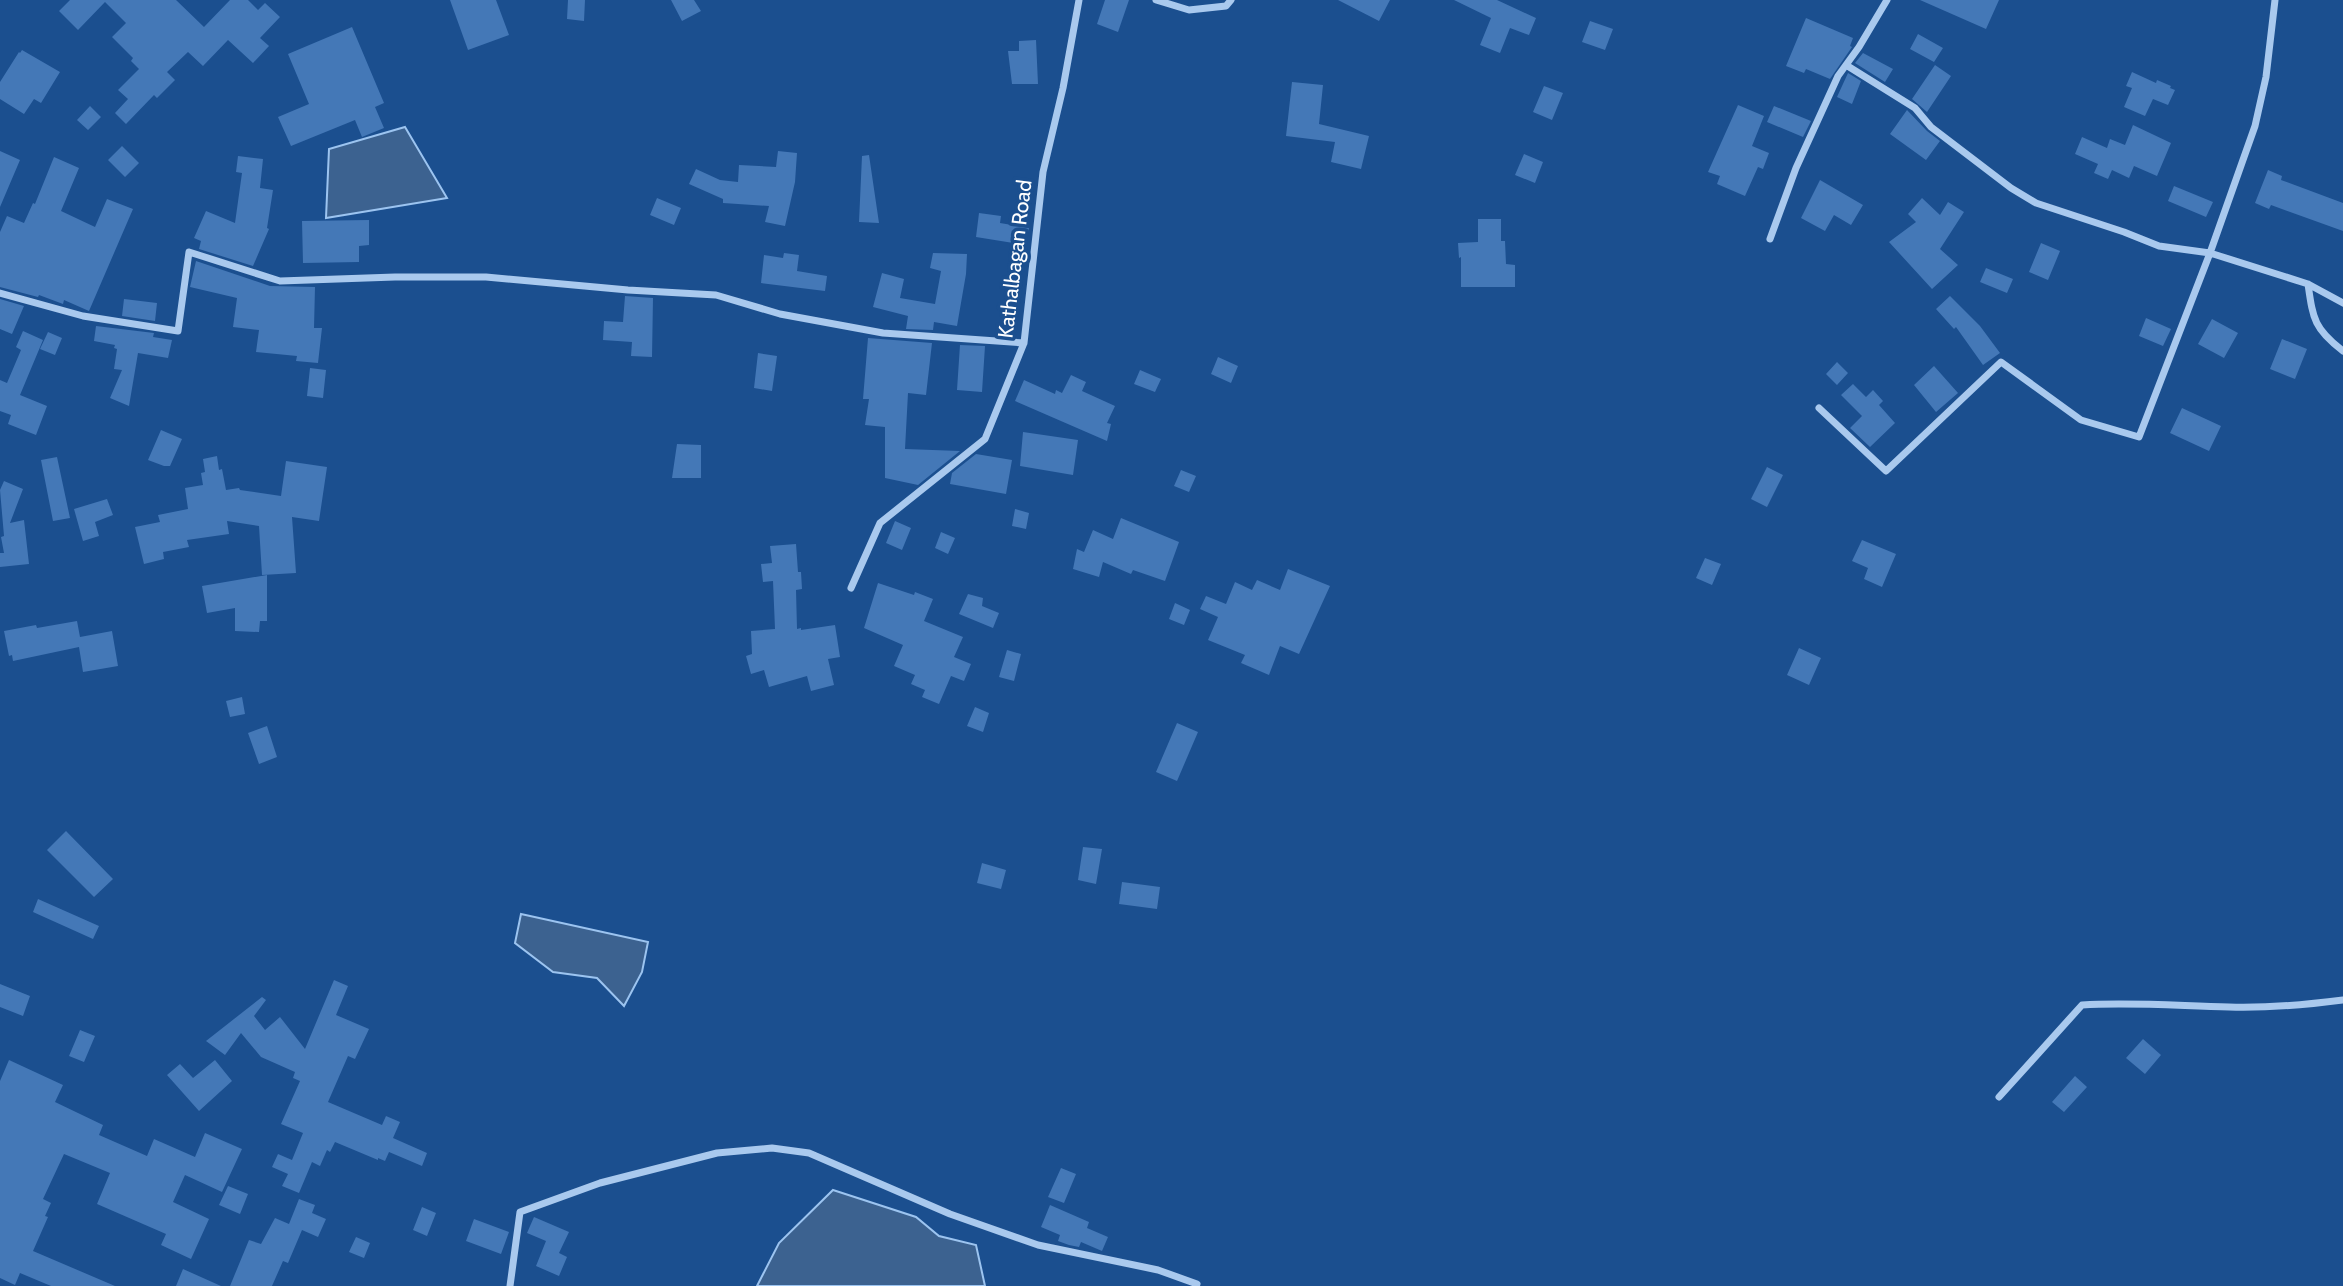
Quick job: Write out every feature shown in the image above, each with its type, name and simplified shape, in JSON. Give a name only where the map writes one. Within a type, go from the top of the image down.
[{"type":"street","name":"Kathalbagan Road","points":[[851,588],[880,523],[985,439],[1024,343],[1042,172],[1063,88],[1079,0]]},
{"type":"street","points":[[1156,0],[1189,10],[1226,6],[1231,0]]},
{"type":"street","points":[[1770,239],[1796,168],[1838,76],[1887,0]]},
{"type":"street","points":[[1819,408],[1886,471],[2001,362],[2081,420],[2139,437],[2210,253],[2255,126],[2266,77],[2275,0]]},
{"type":"street","points":[[1846,65],[1915,108],[1931,127],[2011,188],[2036,203],[2159,246],[2210,253],[2308,284],[2343,303]]},
{"type":"street","points":[[0,293],[83,316],[178,331],[189,252],[280,281],[486,277],[716,295],[780,314],[883,333],[1024,343]]},
{"type":"street","points":[[2308,284],[2312,313],[2324,337],[2343,351]]},
{"type":"street","points":[[1999,1097],[2082,1005],[2125,1002],[2231,1007],[2305,1005],[2343,1000]]},
{"type":"street","points":[[510,1286],[520,1212],[600,1183],[717,1153],[772,1148],[808,1153],[950,1214],[1038,1245],[1158,1270],[1197,1284],[1196,1286]]},
{"type":"water","points":[[405,127],[447,198],[326,218],[329,149]]},
{"type":"water","points":[[521,914],[648,942],[642,972],[624,1006],[597,978],[553,972],[515,943]]},
{"type":"water","points":[[833,1190],[916,1217],[939,1236],[976,1245],[985,1286],[757,1286],[779,1243]]},
{"type":"building","points":[[70,0],[176,0],[204,27],[230,0],[248,0],[258,10],[265,3],[280,17],[260,38],[269,46],[253,63],[228,40],[203,66],[188,52],[167,72],[175,80],[157,98],[154,95],[126,124],[115,113],[128,99],[118,90],[139,69],[131,61],[133,58],[112,37],[126,23],[105,2],[78,30],[59,11]]},
{"type":"building","points":[[450,0],[496,0],[509,35],[468,50]]},
{"type":"building","points":[[568,0],[585,0],[584,21],[567,19]]},
{"type":"building","points":[[671,0],[694,0],[701,11],[682,21]]},
{"type":"building","points":[[1105,0],[1129,0],[1118,32],[1097,24]]},
{"type":"building","points":[[1338,0],[1390,0],[1379,21]]},
{"type":"building","points":[[1454,0],[1497,0],[1536,18],[1529,35],[1510,28],[1500,53],[1480,45],[1491,18]]},
{"type":"building","points":[[1920,0],[1999,0],[1986,29]]},
{"type":"building","points":[[1806,18],[1853,38],[1852,47],[1830,79],[1806,69],[1804,73],[1786,66]]},
{"type":"building","points":[[1590,21],[1613,29],[1605,50],[1582,42]]},
{"type":"building","points":[[352,27],[384,103],[375,107],[384,128],[362,137],[355,120],[291,146],[278,117],[309,104],[288,54]]},
{"type":"building","points":[[1918,34],[1943,48],[1934,62],[1910,49]]},
{"type":"building","points":[[1036,40],[1038,84],[1012,84],[1008,51],[1019,51],[1019,41]]},
{"type":"building","points":[[22,50],[60,72],[41,103],[34,99],[24,114],[0,99],[0,82]]},
{"type":"building","points":[[1863,53],[1893,69],[1885,82],[1855,63]]},
{"type":"building","points":[[1935,65],[1951,76],[1927,112],[1912,99]]},
{"type":"building","points":[[2132,72],[2156,83],[2157,80],[2171,86],[2170,88],[2175,90],[2168,105],[2153,99],[2145,116],[2124,107],[2132,88],[2126,86]]},
{"type":"building","points":[[1848,73],[1861,81],[1852,104],[1837,97]]},
{"type":"building","points":[[1292,82],[1323,85],[1319,124],[1369,136],[1361,169],[1331,162],[1335,142],[1286,136]]},
{"type":"building","points":[[1544,86],[1563,93],[1552,120],[1533,112]]},
{"type":"building","points":[[1738,105],[1764,116],[1752,146],[1769,153],[1763,169],[1758,167],[1745,196],[1717,184],[1720,176],[1708,172]]},
{"type":"building","points":[[90,106],[101,117],[88,130],[77,120]]},
{"type":"building","points":[[1774,106],[1811,121],[1803,137],[1767,122]]},
{"type":"building","points":[[1907,110],[1940,141],[1926,160],[1890,134]]},
{"type":"building","points":[[2133,125],[2171,143],[2157,176],[2134,166],[2129,178],[2112,170],[2108,179],[2094,173],[2098,164],[2075,154],[2082,137],[2107,148],[2110,139],[2125,145]]},
{"type":"building","points":[[122,146],[139,163],[125,177],[108,160]]},
{"type":"building","points":[[0,151],[20,160],[0,207]]},
{"type":"building","points":[[778,151],[797,153],[795,182],[785,226],[765,222],[769,206],[723,203],[723,199],[689,184],[696,169],[720,180],[738,182],[739,165],[776,167]]},
{"type":"building","points":[[1524,154],[1543,162],[1535,183],[1515,175]]},
{"type":"building","points":[[869,155],[879,223],[859,222],[862,156]]},
{"type":"building","points":[[238,156],[263,159],[260,188],[273,190],[269,229],[253,266],[199,249],[201,241],[194,238],[206,211],[235,223],[242,173],[236,172]]},
{"type":"building","points":[[54,157],[79,168],[61,211],[95,227],[107,199],[133,209],[89,311],[64,300],[63,304],[39,295],[38,297],[0,287],[0,232],[7,216],[24,223],[33,203],[35,204]]},
{"type":"building","points":[[2268,170],[2282,176],[2281,180],[2343,203],[2343,231],[2271,205],[2269,209],[2255,203]]},
{"type":"building","points":[[1820,180],[1863,205],[1851,225],[1834,215],[1825,231],[1801,218]]},
{"type":"building","points":[[2174,186],[2213,202],[2206,217],[2168,201]]},
{"type":"building","points":[[657,198],[681,208],[674,225],[650,215]]},
{"type":"building","points":[[1922,198],[1940,215],[1948,202],[1964,212],[1940,249],[1958,265],[1932,289],[1889,242],[1916,222],[1908,214]]},
{"type":"building","points":[[979,213],[1001,216],[1000,223],[1029,228],[1025,245],[976,237]]},
{"type":"building","points":[[1478,219],[1501,219],[1501,241],[1505,241],[1506,264],[1515,265],[1515,287],[1461,287],[1458,243],[1478,242]]},
{"type":"building","points":[[369,220],[369,245],[359,246],[359,262],[303,263],[302,221]]},
{"type":"building","points":[[2041,243],[2060,251],[2048,280],[2029,272]]},
{"type":"building","points":[[784,253],[799,255],[797,271],[827,276],[825,291],[761,283],[764,255],[783,258]]},
{"type":"building","points":[[933,253],[967,254],[957,326],[934,322],[933,330],[906,329],[908,316],[873,307],[882,273],[904,279],[900,298],[935,304],[941,271],[930,268]]},
{"type":"building","points":[[196,261],[270,286],[315,287],[314,328],[322,328],[318,363],[296,361],[297,356],[256,352],[259,330],[233,327],[237,298],[190,287]]},
{"type":"building","points":[[1986,268],[2013,279],[2007,293],[1980,282]]},
{"type":"building","points":[[625,296],[653,298],[652,357],[631,356],[632,342],[603,340],[604,321],[623,322]]},
{"type":"building","points":[[1950,296],[1980,326],[2000,353],[1983,365],[1956,327],[1954,329],[1936,309]]},
{"type":"building","points":[[0,299],[24,306],[12,334],[0,329]]},
{"type":"building","points":[[124,299],[157,303],[155,321],[122,316]]},
{"type":"building","points":[[2146,318],[2171,329],[2163,346],[2139,336]]},
{"type":"building","points":[[2212,319],[2238,333],[2224,358],[2198,344]]},
{"type":"building","points":[[96,326],[154,333],[153,337],[172,340],[168,358],[138,353],[129,406],[110,398],[122,370],[114,369],[117,349],[114,348],[115,345],[94,341]]},
{"type":"building","points":[[23,331],[43,340],[20,395],[47,406],[36,435],[8,424],[11,415],[0,411],[0,380],[7,383],[21,350],[16,347]]},
{"type":"building","points":[[48,332],[62,338],[55,355],[40,349]]},
{"type":"building","points":[[868,338],[932,343],[926,395],[908,393],[905,449],[960,451],[918,485],[885,478],[885,427],[865,425],[869,399],[863,399]]},
{"type":"building","points":[[2282,339],[2307,349],[2295,379],[2270,369]]},
{"type":"building","points":[[960,345],[985,346],[982,392],[957,390]]},
{"type":"building","points":[[758,353],[777,356],[772,391],[754,388]]},
{"type":"building","points":[[1218,357],[1238,366],[1231,383],[1211,374]]},
{"type":"building","points":[[1837,362],[1848,373],[1837,385],[1826,374]]},
{"type":"building","points":[[1934,366],[1958,393],[1936,412],[1914,385]]},
{"type":"building","points":[[310,368],[326,370],[323,398],[307,396]]},
{"type":"building","points":[[1140,370],[1161,379],[1155,392],[1134,384]]},
{"type":"building","points":[[1071,375],[1086,382],[1082,391],[1115,406],[1107,423],[1111,424],[1107,441],[1015,401],[1024,380],[1055,394],[1056,390],[1062,393]]},
{"type":"building","points":[[1853,384],[1866,397],[1873,390],[1883,401],[1879,405],[1895,423],[1870,447],[1850,428],[1862,416],[1841,395]]},
{"type":"building","points":[[2182,408],[2221,426],[2209,451],[2170,433]]},
{"type":"building","points":[[161,430],[182,439],[170,466],[148,460]]},
{"type":"building","points":[[1023,432],[1078,440],[1073,475],[1020,466]]},
{"type":"building","points":[[677,444],[701,445],[701,478],[672,478]]},
{"type":"building","points":[[976,454],[1012,460],[1006,494],[950,484],[952,473]]},
{"type":"building","points":[[217,456],[226,490],[239,488],[281,496],[286,461],[327,467],[319,521],[292,517],[296,573],[262,575],[259,526],[227,521],[229,534],[187,540],[189,547],[163,552],[164,559],[144,564],[135,527],[160,522],[158,515],[188,509],[185,488],[203,485],[203,459]]},
{"type":"building","points":[[57,457],[70,518],[53,521],[41,460]]},
{"type":"building","points":[[1767,467],[1783,475],[1767,507],[1751,499]]},
{"type":"building","points":[[1181,470],[1196,476],[1189,492],[1174,486]]},
{"type":"building","points":[[4,481],[23,489],[10,523],[24,520],[29,564],[0,567],[0,553],[4,553],[1,537],[4,536],[0,490]]},
{"type":"building","points":[[107,499],[113,515],[95,522],[99,536],[83,541],[74,509]]},
{"type":"building","points":[[1015,509],[1029,513],[1026,529],[1012,526]]},
{"type":"building","points":[[1121,518],[1179,542],[1165,581],[1133,570],[1131,574],[1103,562],[1099,577],[1073,569],[1077,549],[1084,552],[1093,530],[1113,539]]},
{"type":"building","points":[[895,521],[911,528],[902,550],[886,543]]},
{"type":"building","points":[[941,532],[955,538],[948,554],[935,548]]},
{"type":"building","points":[[1862,540],[1896,554],[1882,587],[1864,579],[1868,568],[1852,561]]},
{"type":"building","points":[[796,544],[802,589],[796,590],[797,629],[835,625],[840,657],[828,659],[834,685],[811,691],[807,676],[769,687],[764,670],[751,674],[746,656],[752,654],[751,631],[775,629],[773,581],[763,582],[761,564],[772,563],[770,546]]},
{"type":"building","points":[[1705,558],[1721,564],[1712,585],[1696,578]]},
{"type":"building","points":[[1288,569],[1330,586],[1299,654],[1280,646],[1269,675],[1241,663],[1245,655],[1208,640],[1218,617],[1200,609],[1206,596],[1226,604],[1235,582],[1252,590],[1257,580],[1280,590]]},
{"type":"building","points":[[267,575],[267,621],[260,621],[259,632],[235,631],[235,608],[207,613],[202,586]]},
{"type":"building","points":[[878,583],[933,599],[924,621],[963,637],[954,657],[971,664],[964,681],[951,676],[939,704],[922,697],[925,690],[911,684],[915,675],[894,666],[903,645],[864,628]]},
{"type":"building","points":[[968,594],[983,598],[982,606],[999,613],[993,628],[959,614]]},
{"type":"building","points":[[1175,603],[1190,610],[1184,625],[1169,619]]},
{"type":"building","points":[[77,621],[80,637],[112,631],[118,666],[83,672],[79,647],[13,661],[12,655],[9,656],[4,631]]},
{"type":"building","points":[[1799,648],[1821,658],[1809,685],[1787,675]]},
{"type":"building","points":[[1007,650],[1021,654],[1014,681],[999,677]]},
{"type":"building","points":[[242,697],[245,714],[230,717],[226,701]]},
{"type":"building","points":[[975,707],[989,713],[983,732],[967,726]]},
{"type":"building","points":[[1177,723],[1198,732],[1177,781],[1156,772]]},
{"type":"building","points":[[267,726],[277,757],[259,764],[248,733]]},
{"type":"building","points":[[66,831],[113,879],[94,897],[47,850]]},
{"type":"building","points":[[1083,847],[1102,849],[1096,884],[1078,880]]},
{"type":"building","points":[[982,863],[1006,870],[1001,889],[977,883]]},
{"type":"building","points":[[1122,882],[1160,887],[1157,909],[1119,904]]},
{"type":"building","points":[[38,899],[99,926],[93,939],[33,912]]},
{"type":"building","points":[[334,980],[348,986],[336,1015],[369,1029],[355,1059],[348,1056],[328,1102],[382,1125],[386,1116],[400,1122],[393,1138],[427,1153],[422,1166],[389,1152],[385,1161],[378,1160],[335,1142],[330,1152],[327,1150],[320,1166],[312,1162],[299,1193],[282,1186],[288,1174],[272,1167],[278,1154],[292,1160],[303,1133],[281,1124],[300,1081],[293,1078],[295,1072],[261,1057],[241,1033],[225,1055],[206,1041],[262,997],[266,1000],[254,1016],[265,1030],[280,1017],[305,1049]]},
{"type":"building","points":[[0,984],[30,996],[23,1016],[0,1007]]},
{"type":"building","points":[[80,1030],[95,1036],[84,1062],[69,1056]]},
{"type":"building","points":[[2143,1039],[2161,1055],[2145,1074],[2126,1058]]},
{"type":"building","points":[[9,1060],[63,1085],[55,1102],[103,1125],[99,1135],[147,1156],[154,1139],[195,1157],[205,1133],[242,1149],[222,1192],[185,1175],[173,1202],[209,1219],[191,1259],[161,1245],[166,1234],[97,1204],[110,1173],[64,1154],[43,1199],[51,1203],[45,1216],[48,1217],[33,1251],[115,1286],[51,1286],[20,1273],[15,1285],[0,1278],[0,1081]]},
{"type":"building","points":[[215,1060],[232,1081],[199,1111],[167,1075],[180,1064],[193,1078]]},
{"type":"building","points":[[2075,1076],[2087,1087],[2064,1112],[2052,1102]]},
{"type":"building","points":[[1061,1168],[1076,1174],[1064,1203],[1048,1197]]},
{"type":"building","points":[[228,1186],[248,1194],[240,1214],[219,1205]]},
{"type":"building","points":[[299,1199],[315,1205],[312,1213],[326,1219],[318,1237],[302,1230],[288,1263],[283,1261],[272,1286],[230,1286],[249,1240],[261,1244],[275,1218],[289,1224]]},
{"type":"building","points":[[1050,1205],[1089,1222],[1087,1228],[1108,1237],[1102,1251],[1081,1242],[1079,1247],[1058,1241],[1060,1235],[1041,1227]]},
{"type":"building","points":[[422,1207],[436,1213],[427,1236],[413,1230]]},
{"type":"building","points":[[534,1217],[569,1232],[559,1253],[567,1257],[559,1276],[536,1266],[546,1241],[527,1233]]},
{"type":"building","points":[[474,1219],[509,1232],[501,1254],[466,1241]]},
{"type":"building","points":[[356,1237],[370,1243],[364,1258],[349,1252]]},
{"type":"building","points":[[183,1269],[221,1286],[176,1286]]}]
